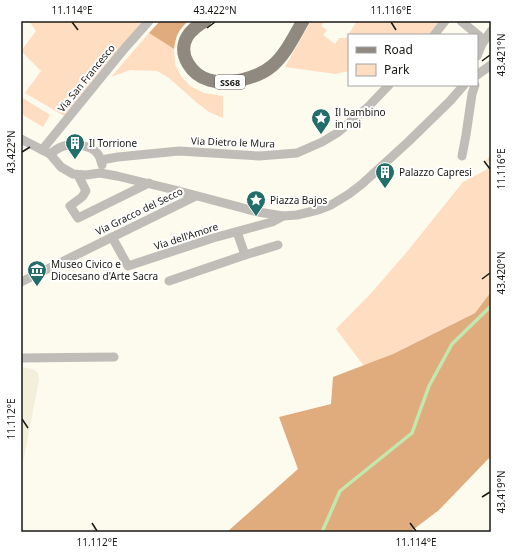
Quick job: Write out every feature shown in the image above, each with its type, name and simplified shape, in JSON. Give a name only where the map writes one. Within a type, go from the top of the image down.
[{"type":"main road","name":"SS68","points":[[205,21],[192,30],[188,36],[184,47],[185,56],[190,66],[197,74],[207,80],[220,82],[250,78],[269,68],[282,55],[303,21]]},
{"type":"street","name":"Via San Francesco","points":[[46,152],[65,121],[149,21]]},
{"type":"street","points":[[435,34],[445,21]]},
{"type":"street","points":[[461,21],[477,34]]},
{"type":"street","points":[[478,54],[484,40],[491,31]]},
{"type":"street","points":[[478,35],[484,40]]},
{"type":"street","points":[[478,80],[484,71]]},
{"type":"street","name":"Via Dietro le Mura","points":[[101,160],[179,151],[259,156],[300,152],[337,133],[366,108],[388,86]]},
{"type":"street","name":"Via Gracco del Secco","points":[[21,282],[196,196],[258,212],[283,216],[297,215],[318,210],[336,202],[368,180],[450,101],[463,86]]},
{"type":"street","points":[[462,156],[475,86]]},
{"type":"street","points":[[21,139],[46,152],[61,168],[78,175],[100,173],[149,183],[196,196]]},
{"type":"street","points":[[46,152],[74,144],[92,149],[101,160],[102,169],[100,173]]},
{"type":"street","points":[[78,175],[86,191],[82,197],[70,206],[78,218],[149,183]]},
{"type":"street","name":"Via dell'Amore","points":[[112,236],[128,266],[201,242],[272,222],[283,216]]},
{"type":"street","points":[[237,232],[245,255]]},
{"type":"street","points":[[169,281],[278,245]]},
{"type":"street","points":[[21,358],[114,357]]},
{"type":"shaded area","points":[[160,21],[188,21],[178,34],[174,49],[149,33]]},
{"type":"shaded area","points":[[491,292],[491,456],[439,510],[410,532],[227,532],[298,469],[279,417],[331,404],[333,377],[393,354],[475,313]]},
{"type":"shaded area","points":[[21,367],[33,369],[38,373],[39,380],[21,473]]},
{"type":"green space","points":[[29,21],[144,21],[64,116],[25,93],[41,71],[21,51],[36,31]]},
{"type":"green space","points":[[311,21],[325,21],[321,26],[327,30],[323,35],[335,44],[339,38],[346,38],[348,35],[348,71],[336,74],[285,67]]},
{"type":"green space","points":[[357,21],[439,21],[429,34],[349,34]]},
{"type":"green space","points":[[149,33],[174,49],[175,64],[181,76],[190,86],[204,93],[223,96],[223,118],[209,112],[169,78],[157,71],[130,70],[111,77]]},
{"type":"green space","points":[[21,97],[50,115],[43,127],[21,114]]},
{"type":"green space","points":[[491,155],[491,292],[475,313],[393,354],[364,366],[336,329],[373,291],[406,253],[463,182],[486,170],[490,164],[486,161]]},
{"type":"waterway","points":[[322,532],[340,491],[412,433],[429,386],[452,344],[491,306]]},
{"type":"place","name":"Il bambino in noi","points":[[321,135]]},
{"type":"place","name":"Il Torrione","points":[[75,160]]},
{"type":"place","name":"Palazzo Capresi","points":[[385,189]]},
{"type":"place","name":"Piazza Bajos","points":[[256,217]]},
{"type":"place","name":"Museo Civico e Diocesano d'Arte Sacra","points":[[37,287]]}]
